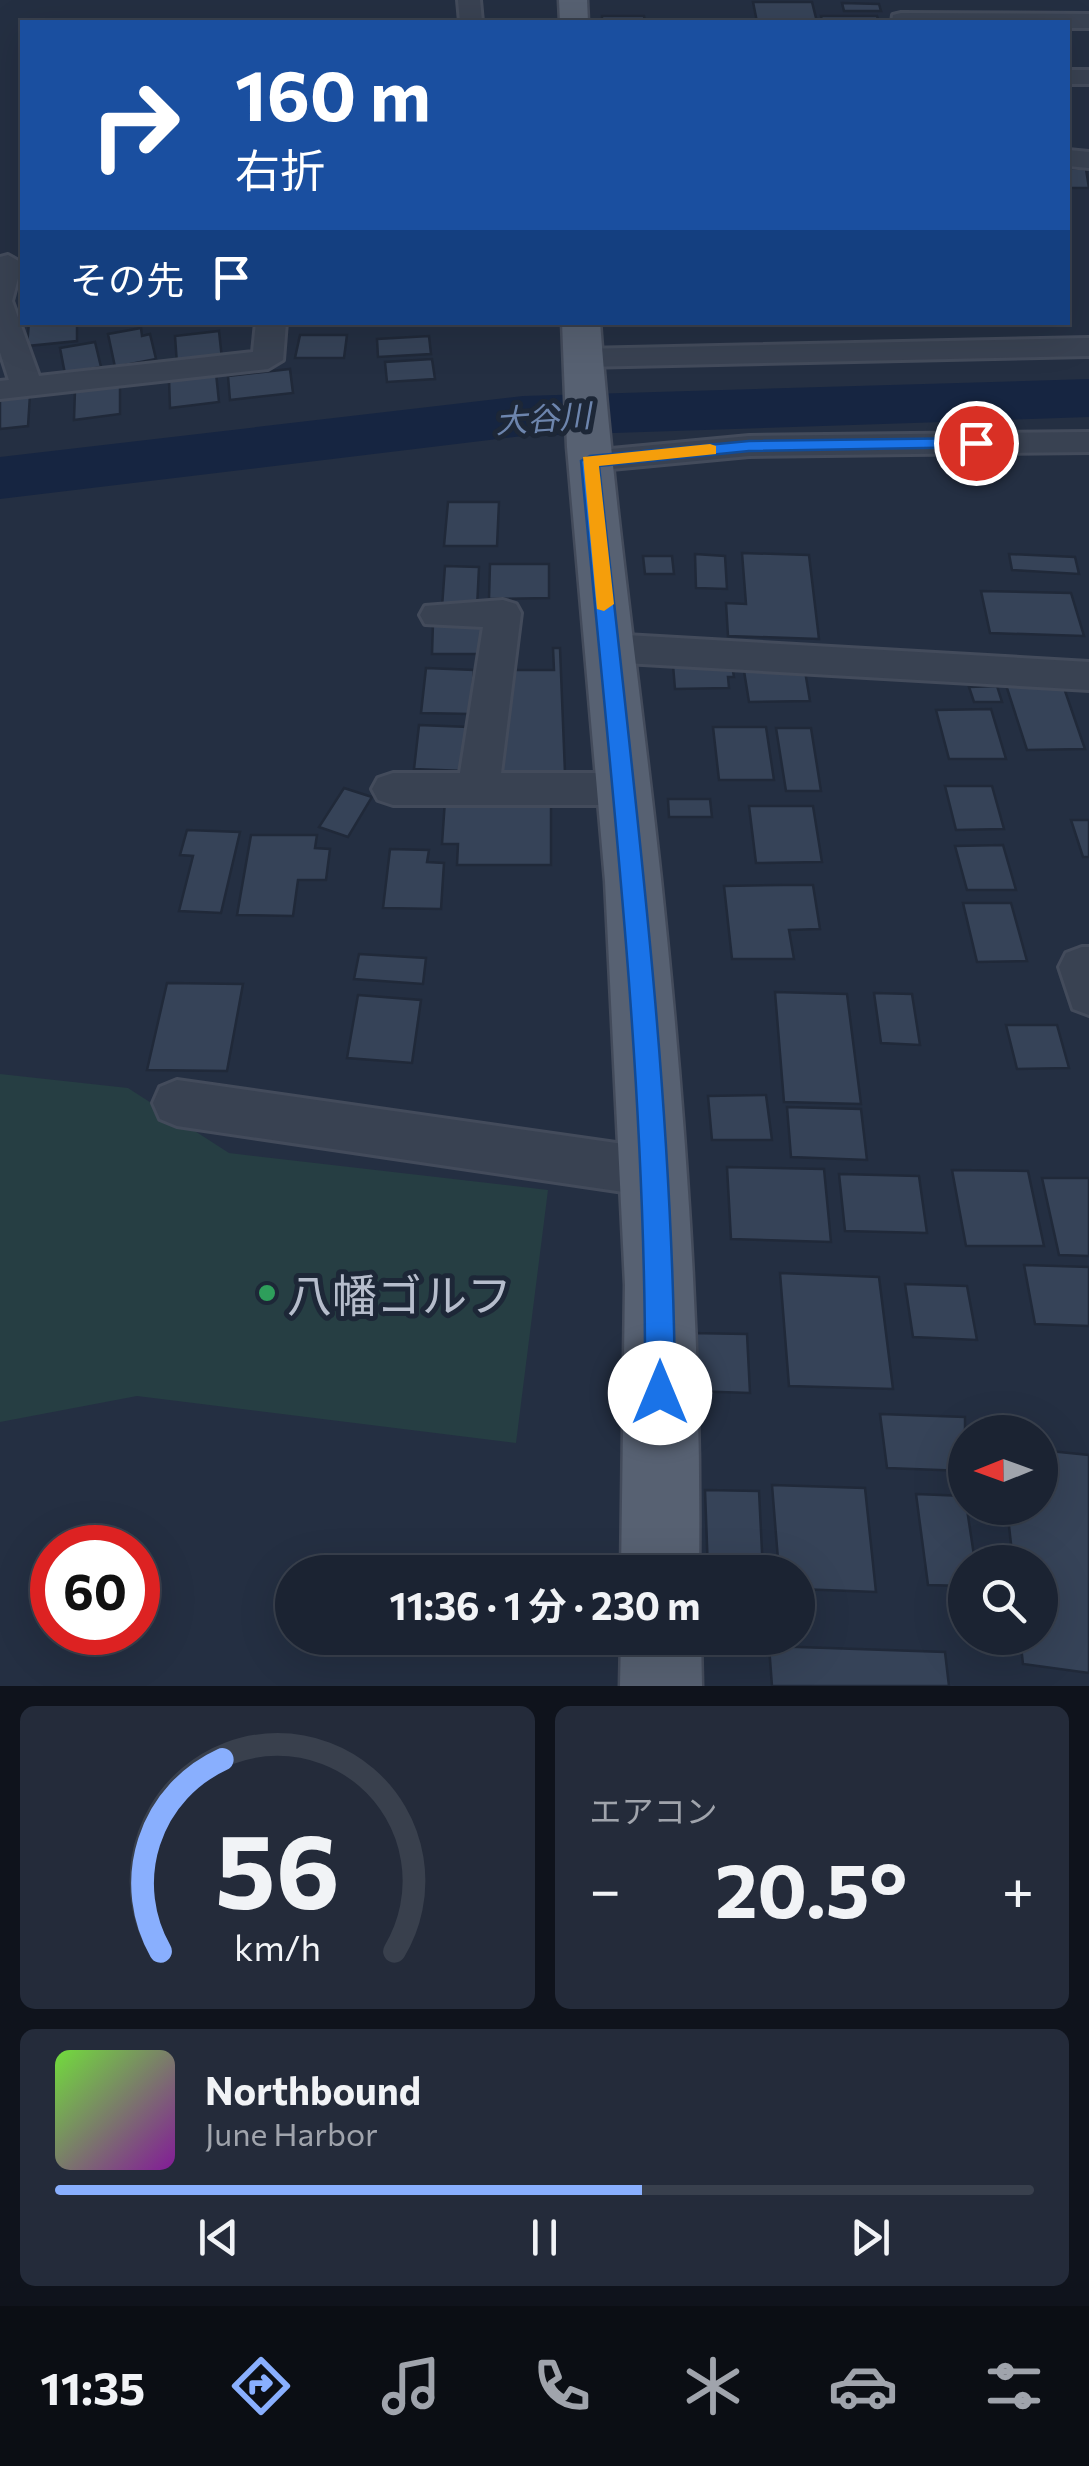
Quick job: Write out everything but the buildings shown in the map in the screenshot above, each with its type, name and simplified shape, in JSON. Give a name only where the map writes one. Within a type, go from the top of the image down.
[{"type":"main road","points":[[582,351],[623,789],[660,1286],[660,1555]]},
{"type":"main road","points":[[660,1655],[660,1686]]},
{"type":"street","points":[[899,14],[1042,20]]},
{"type":"street","points":[[8,263],[0,301],[14,388],[268,360],[271,325]]},
{"type":"street","points":[[582,351],[1089,348]]},
{"type":"street","points":[[589,454],[749,446],[1089,442]]},
{"type":"street","points":[[438,615],[503,613],[479,786]]},
{"type":"street","points":[[608,648],[1089,676]]},
{"type":"street","points":[[393,789],[623,789]]},
{"type":"street","points":[[1089,967],[1082,967],[1089,995]]},
{"type":"street","points":[[177,1103],[651,1172]]},
{"type":"green space","name":"八幡ゴルフ","points":[[0,1074],[128,1088],[229,1153],[548,1190],[516,1443],[137,1396],[0,1422]]},
{"type":"waterway","name":"大谷川","points":[[0,478],[523,416],[1089,398]]},
{"type":"slow traffic","points":[[604,604],[590,461],[710,450]]},
{"type":"place","name":"八幡ゴルフ","points":[[267,1293]]},
{"type":"route","points":[[660,1393],[660,1286],[632,881],[590,461],[749,446],[976,443]]}]
